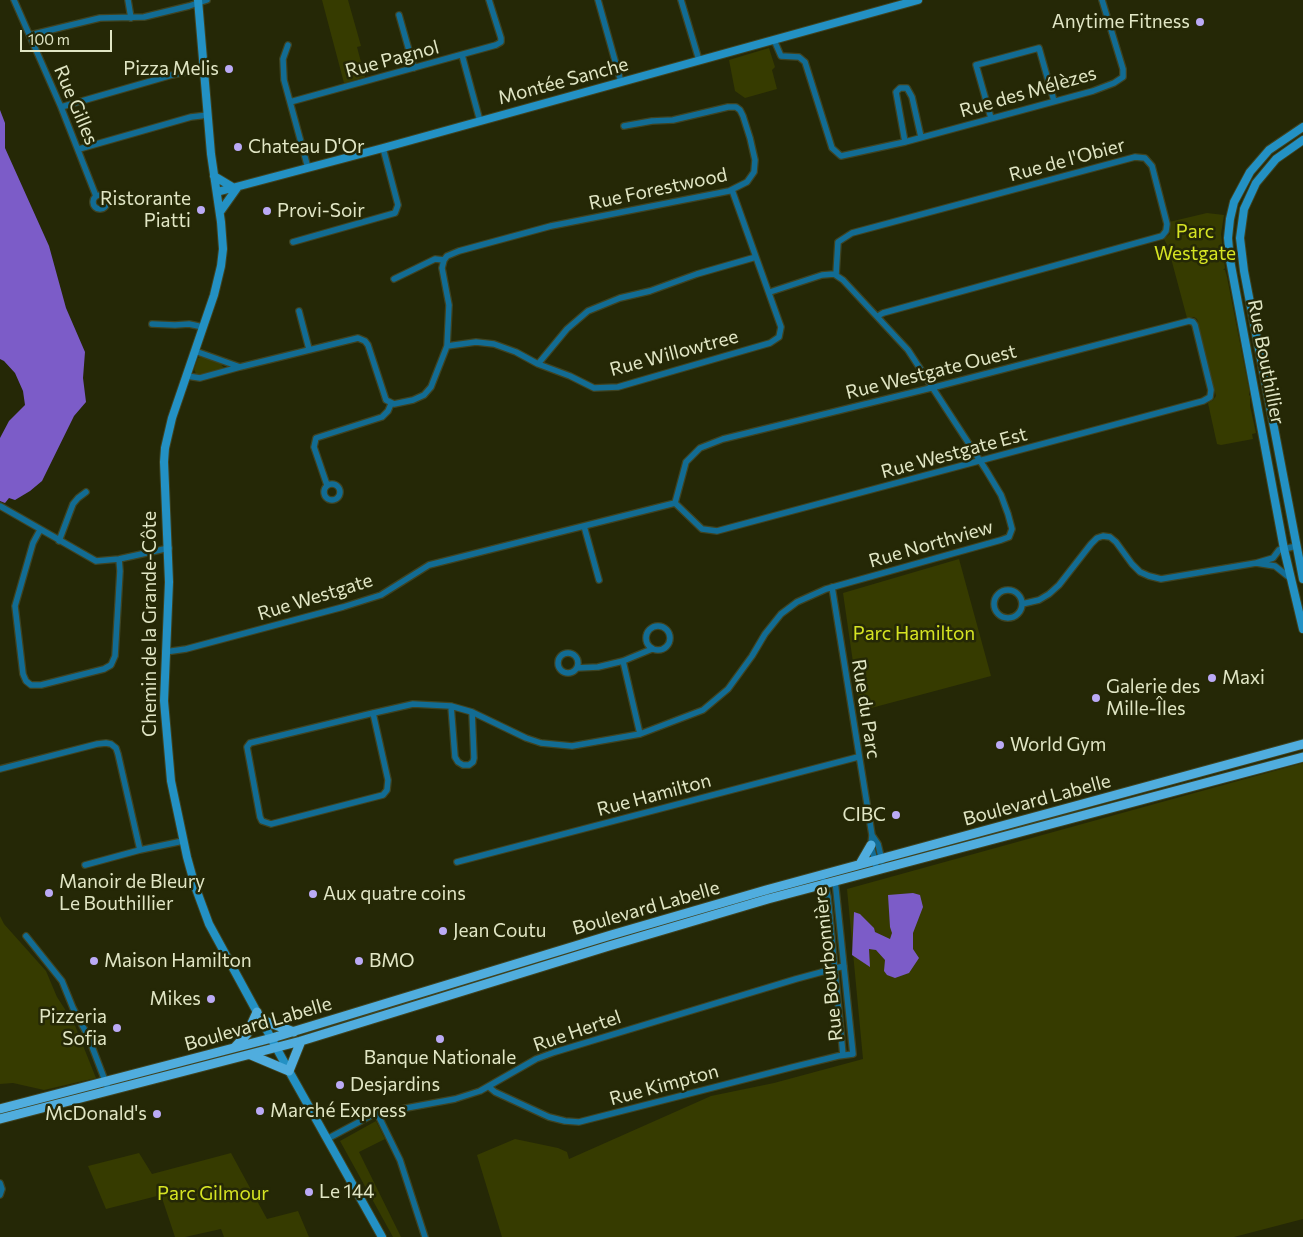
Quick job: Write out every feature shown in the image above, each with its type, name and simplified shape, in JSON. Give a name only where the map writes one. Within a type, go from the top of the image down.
[{"type":"main road","name":"Boulevard Labelle","points":[[0,1119],[611,935],[823,874],[1303,744]]},
{"type":"main road","name":"Boulevard Labelle","points":[[0,1109],[277,1048],[652,933],[835,881],[1303,757]]},
{"type":"main road","points":[[860,864],[871,845]]},
{"type":"main road","points":[[233,1049],[260,1016],[294,1032]]},
{"type":"main road","points":[[251,1055],[288,1070],[301,1041]]},
{"type":"street","name":"Rue Gilles","points":[[14,0],[61,107],[96,196]]},
{"type":"street","points":[[128,0],[131,18]]},
{"type":"street","points":[[30,36],[100,18],[149,16],[207,0]]},
{"type":"street","name":"Rue Pagnol","points":[[290,102],[496,45],[501,42],[489,0]]},
{"type":"street","points":[[598,0],[621,82]]},
{"type":"street","points":[[681,0],[699,60]]},
{"type":"street","name":"Montée Sanche","points":[[217,192],[384,148],[918,0]]},
{"type":"street","name":"Rue des Mélèzes","points":[[774,40],[781,56],[796,56],[804,60],[832,148],[841,156],[905,142],[1114,83],[1123,77],[1123,69],[1102,0]]},
{"type":"street","name":"Chemin de la Grande-Côte","points":[[198,2],[214,176],[223,242],[222,261],[214,295],[171,421],[165,448],[164,470],[169,598],[164,701],[165,733],[171,780],[183,841],[195,886],[206,917],[288,1070],[382,1237]]},
{"type":"street","points":[[399,15],[414,68]]},
{"type":"street","points":[[288,45],[283,56],[284,80],[308,168]]},
{"type":"street","points":[[991,118],[976,65],[1039,48],[1054,101]]},
{"type":"street","points":[[462,55],[480,121]]},
{"type":"street","points":[[61,107],[175,74],[204,68]]},
{"type":"street","points":[[905,142],[896,92],[900,88],[907,88],[912,97],[921,137]]},
{"type":"street","name":"Rue Forestwood","points":[[394,279],[435,259],[444,260],[449,255],[459,251],[551,226],[732,190],[750,180],[754,172],[755,165],[746,127],[743,116],[737,107],[728,107],[673,120],[652,120],[624,126]]},
{"type":"street","points":[[78,149],[191,117],[208,115]]},
{"type":"street","name":"Rue Bouthillier","points":[[1303,127],[1269,150],[1250,172],[1234,202],[1228,232],[1230,260],[1284,549],[1303,629]]},
{"type":"street","name":"Rue Bouthillier","points":[[1303,140],[1276,159],[1256,182],[1244,209],[1240,238],[1244,271],[1303,579]]},
{"type":"street","points":[[293,242],[395,213],[398,205],[384,148]]},
{"type":"street","name":"Rue de l'Obier","points":[[836,275],[838,242],[852,233],[1135,157],[1145,158],[1152,166],[1167,224],[1166,231],[1160,237],[878,316]]},
{"type":"street","points":[[214,176],[235,188],[220,212]]},
{"type":"street","name":"Rue Willowtree","points":[[448,346],[485,342],[516,352],[538,364],[570,376],[594,388],[618,387],[770,342],[779,337],[781,327],[732,190]]},
{"type":"street","points":[[538,364],[566,329],[588,311],[620,298],[650,291],[697,274],[756,257]]},
{"type":"street","points":[[187,376],[200,378],[348,339],[362,339],[368,345],[386,400],[391,404],[413,400],[426,392],[433,384],[448,346],[449,311],[442,270],[444,260]]},
{"type":"street","points":[[770,292],[822,275],[836,275]]},
{"type":"street","name":"Rue Northview","points":[[832,587],[1002,540],[1009,536],[1012,528],[998,490],[908,350],[878,316],[836,275]]},
{"type":"street","points":[[299,311],[309,349]]},
{"type":"street","name":"Rue Westgate Ouest","points":[[674,503],[686,462],[700,448],[723,439],[932,388],[1186,321],[1192,321],[1195,324],[1204,358]]},
{"type":"street","points":[[152,324],[188,324],[203,327]]},
{"type":"street","points":[[195,351],[240,367]]},
{"type":"street","name":"Rue Westgate Est","points":[[674,503],[702,529],[717,532],[1203,402],[1210,397],[1212,392],[1204,358]]},
{"type":"street","points":[[327,485],[314,447],[316,438],[382,417],[388,411],[391,404]]},
{"type":"street","points":[[59,541],[73,504],[86,492]]},
{"type":"street","name":"Rue Westgate","points":[[165,652],[192,648],[338,608],[381,594],[429,565],[674,503]]},
{"type":"street","points":[[0,506],[93,560],[102,562],[168,548]]},
{"type":"street","points":[[584,526],[599,580]]},
{"type":"street","points":[[40,530],[33,543],[15,606],[23,674],[26,681],[31,685],[41,685],[104,669],[111,665],[115,656],[119,559]]},
{"type":"street","points":[[1022,604],[1038,600],[1059,586],[1091,544],[1097,538],[1103,536],[1110,537],[1116,542],[1140,572],[1162,579],[1256,563],[1274,557],[1277,552],[1284,549],[1297,546]]},
{"type":"street","points":[[1274,557],[1276,561],[1275,566]]},
{"type":"street","points":[[1256,563],[1275,566],[1290,578]]},
{"type":"street","points":[[373,713],[388,780],[387,790],[383,795],[271,824],[262,821],[247,747],[250,743],[373,713],[412,704],[451,706],[472,712],[526,738],[541,743],[572,746],[640,734],[704,710],[728,689],[780,614],[818,592],[832,587]]},
{"type":"street","name":"Rue du Parc","points":[[832,587],[872,835],[871,845],[878,859]]},
{"type":"street","points":[[1009,589],[1018,593],[1022,604],[1019,613],[1015,617],[1007,618],[994,610],[993,602],[998,593],[1009,589]]},
{"type":"street","points":[[577,668],[598,667],[623,661],[652,649],[661,650],[668,645],[670,636],[664,628],[655,627],[648,632],[646,641],[652,649]]},
{"type":"street","points":[[623,661],[640,734]]},
{"type":"street","points":[[451,706],[455,757],[463,765],[469,765],[473,762],[474,758],[472,712]]},
{"type":"street","points":[[0,769],[102,743],[111,744],[116,748],[118,754],[140,850]]},
{"type":"street","name":"Rue Hamilton","points":[[457,862],[858,757]]},
{"type":"street","name":"Rue du Parc","points":[[872,835],[878,844],[880,869]]},
{"type":"street","points":[[84,865],[183,841]]},
{"type":"street","name":"Rue Bourbonnière","points":[[833,872],[853,1054]]},
{"type":"street","name":"Rue Bourbonnière","points":[[823,874],[844,1055]]},
{"type":"street","points":[[26,936],[62,981],[73,1008],[88,1036],[108,1086]]},
{"type":"street","name":"Rue Hertel","points":[[327,1139],[377,1113],[455,1099],[489,1087],[536,1059],[554,1052],[844,966]]},
{"type":"street","name":"Rue Kimpton","points":[[489,1087],[495,1092],[549,1117],[580,1122],[775,1071],[853,1054]]},
{"type":"street","points":[[377,1113],[400,1160],[425,1237]]},
{"type":"street","points":[[0,1183],[2,1189],[0,1195]]},
{"type":"green space","points":[[322,0],[348,0],[361,46],[357,47],[365,77],[344,83]]},
{"type":"green space","points":[[769,48],[775,67],[772,70],[777,89],[745,98],[735,91],[729,60]]},
{"type":"green space","name":"Parc Westgate","points":[[1207,213],[1224,215],[1221,234],[1225,268],[1223,270],[1225,270],[1227,277],[1256,433],[1252,434],[1253,439],[1221,445],[1217,444],[1208,403],[1216,396],[1197,319],[1194,317],[1187,318],[1168,247],[1164,239],[1170,234],[1169,222]]},
{"type":"green space","points":[[200,357],[221,364],[224,368],[202,375],[196,374],[194,369]]},
{"type":"green space","name":"Parc Hamilton","points":[[959,559],[991,676],[860,711],[843,593]]},
{"type":"green space","points":[[1303,763],[1303,1219],[1234,1237],[502,1237],[477,1155],[515,1139],[558,1148],[567,1152],[569,1159],[711,1096],[774,1083],[863,1059],[847,889]]},
{"type":"green space","points":[[0,916],[4,924],[46,971],[57,997],[74,1023],[96,1078],[44,1090],[13,1083],[0,1084]]},
{"type":"green space","points":[[376,1121],[385,1139],[359,1152],[401,1237],[393,1237],[340,1141]]},
{"type":"green space","name":"Parc Gilmour","points":[[139,1153],[152,1174],[231,1153],[267,1219],[298,1211],[309,1237],[224,1237],[221,1229],[185,1237],[175,1237],[161,1195],[106,1209],[88,1166]]},
{"type":"shaded area","points":[[0,110],[5,123],[5,148],[49,246],[66,308],[85,352],[83,378],[86,402],[74,416],[42,481],[15,500],[9,498],[5,503],[0,501],[0,438],[9,421],[25,405],[23,391],[15,373],[0,359]]},
{"type":"shaded area","points":[[913,893],[920,895],[923,907],[913,933],[913,949],[919,958],[909,973],[895,978],[887,975],[884,971],[885,960],[876,950],[869,949],[870,967],[852,955],[854,912],[860,914],[874,928],[875,932],[890,939],[892,933],[888,895]]},
{"type":"place","name":"Anytime Fitness","points":[[1200,22]]},
{"type":"place","name":"Pizza Melis","points":[[229,69]]},
{"type":"place","name":"Chateau D'Or","points":[[238,147]]},
{"type":"place","name":"Ristorante Piatti","points":[[201,210]]},
{"type":"place","name":"Provi-Soir","points":[[267,211]]},
{"type":"place","name":"Maxi","points":[[1212,678]]},
{"type":"place","name":"Galerie des Mille-Îles","points":[[1096,698]]},
{"type":"place","name":"World Gym","points":[[1000,745]]},
{"type":"place","name":"CIBC","points":[[896,815]]},
{"type":"place","name":"Manoir de Bleury Le Bouthillier","points":[[49,893]]},
{"type":"place","name":"Aux quatre coins","points":[[313,894]]},
{"type":"place","name":"Jean Coutu","points":[[443,931]]},
{"type":"place","name":"Maison Hamilton","points":[[94,961]]},
{"type":"place","name":"BMO","points":[[359,961]]},
{"type":"place","name":"Mikes","points":[[211,999]]},
{"type":"place","name":"Pizzeria Sofia","points":[[117,1028]]},
{"type":"place","name":"Banque Nationale","points":[[440,1039]]},
{"type":"place","name":"Desjardins","points":[[340,1085]]},
{"type":"place","name":"Marché Express","points":[[260,1111]]},
{"type":"place","name":"McDonald's","points":[[157,1114]]},
{"type":"place","name":"Le 144","points":[[309,1192]]}]
